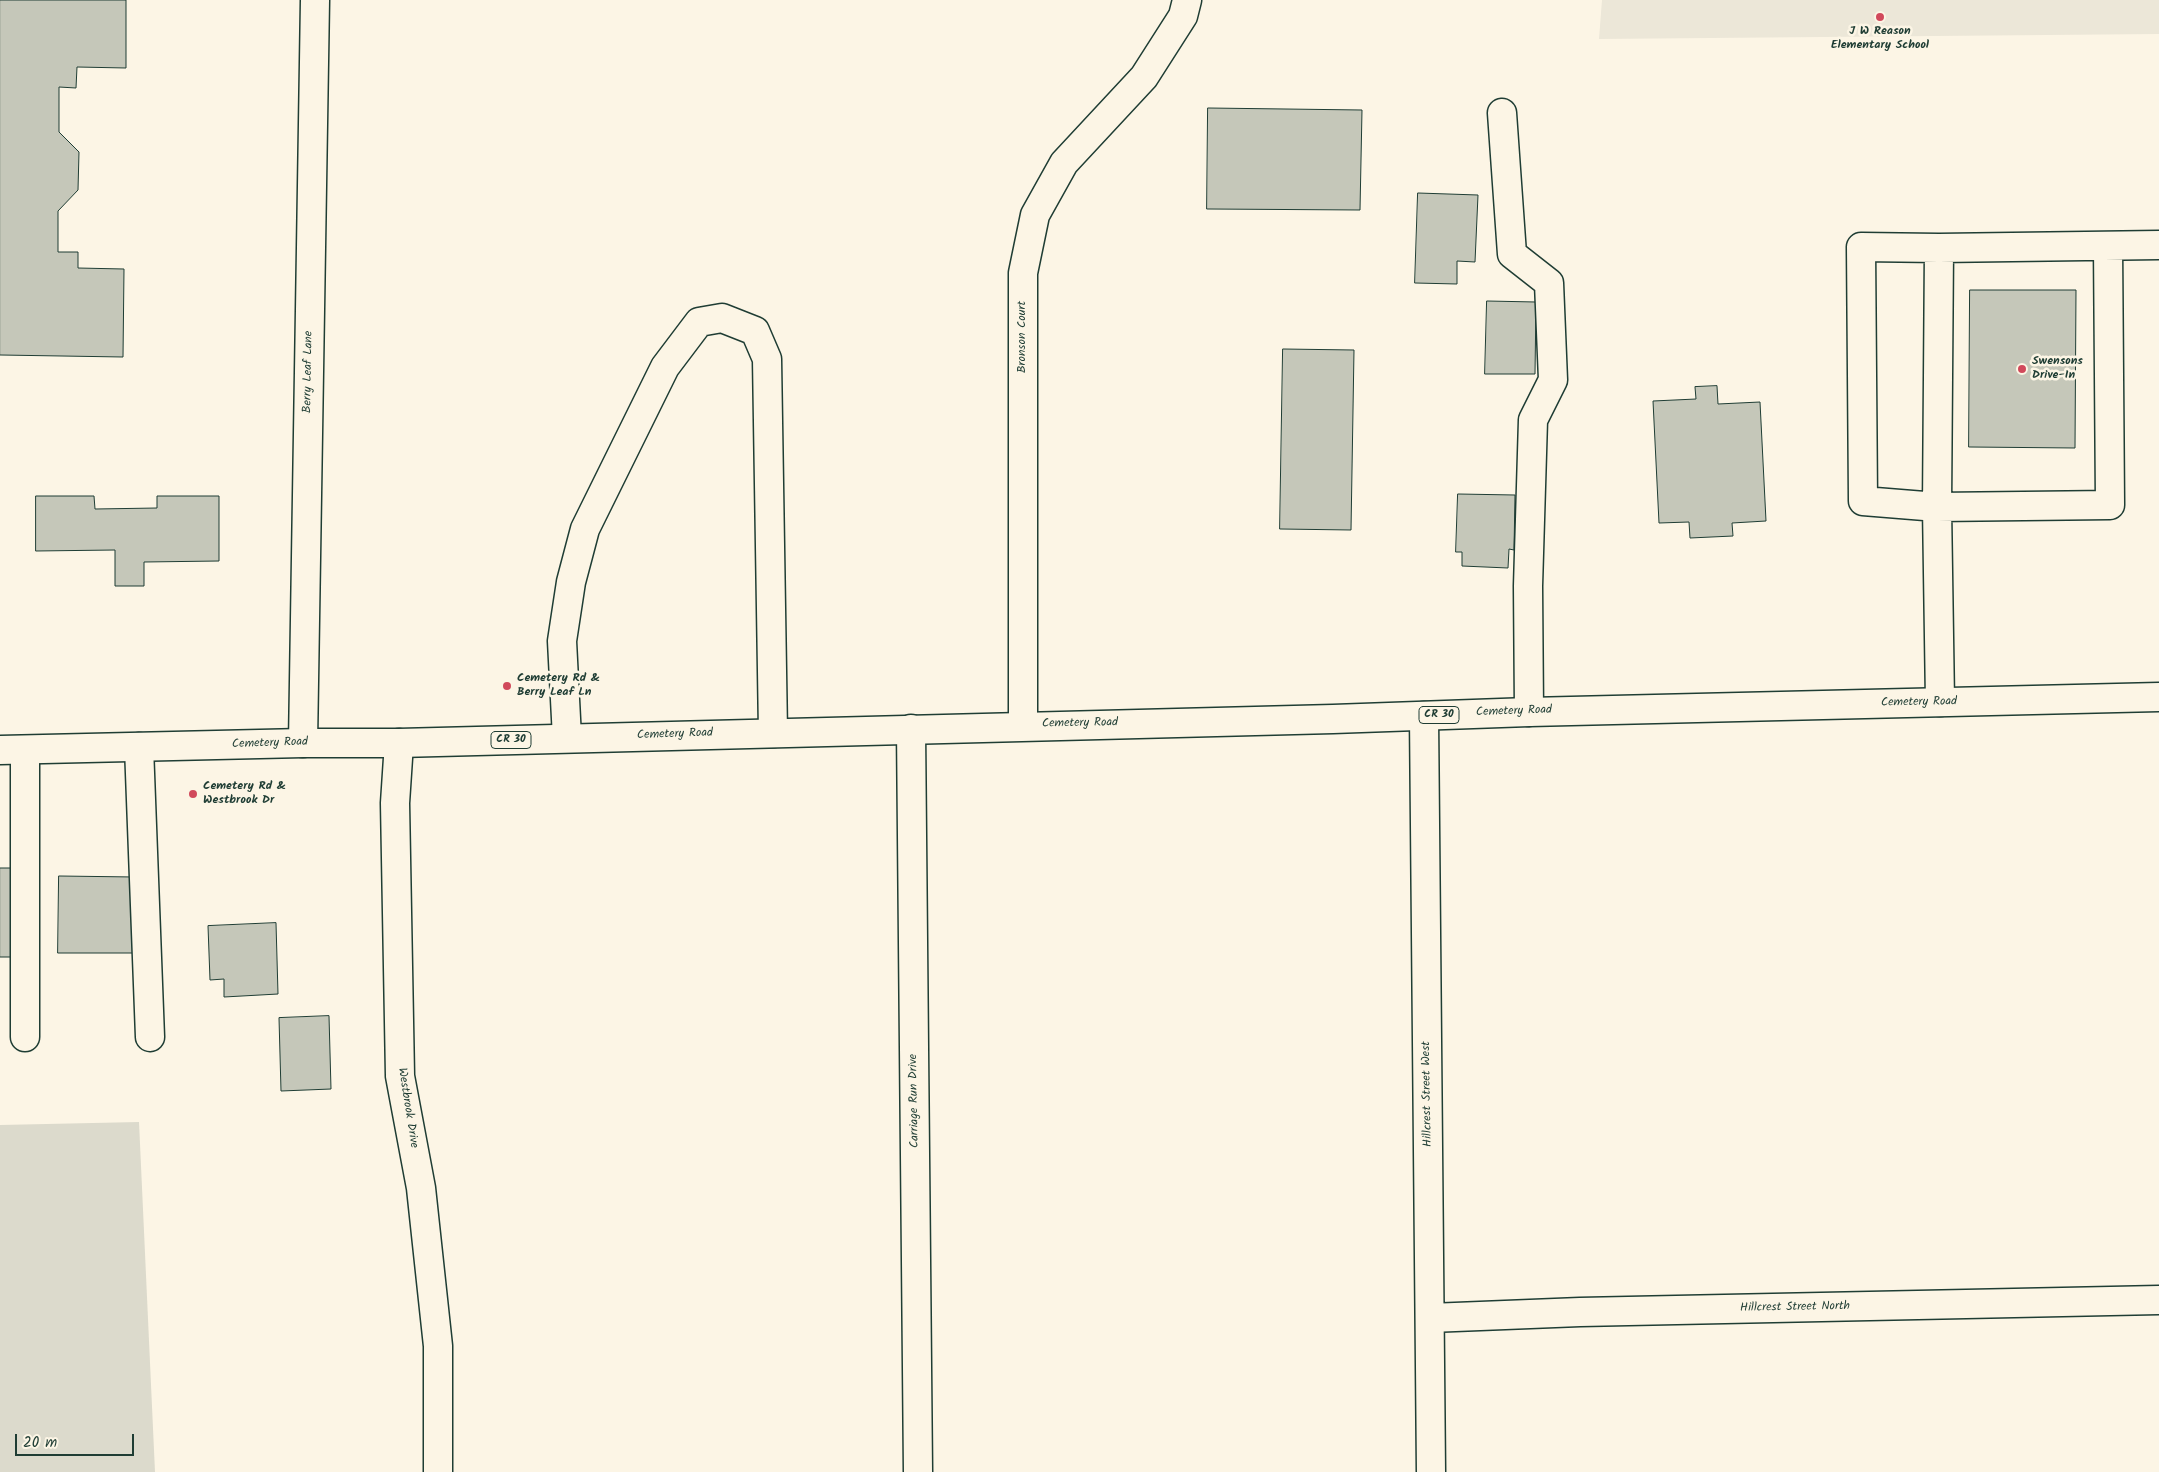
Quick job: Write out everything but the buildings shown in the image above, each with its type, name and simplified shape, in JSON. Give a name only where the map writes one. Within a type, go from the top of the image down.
[{"type":"street","name":"Berry Leaf Lane","points":[[303,743],[315,0]]},
{"type":"street","name":"Bronson Court","points":[[1023,726],[1023,273],[1035,215],[1064,162],[1144,76],[1183,16],[1187,0]]},
{"type":"street","points":[[1502,113],[1512,254],[1549,283],[1553,380],[1533,420],[1528,586],[1529,712]]},
{"type":"street","points":[[2108,246],[2110,505],[1938,507],[1863,501],[1862,247],[1938,248],[2159,245]]},
{"type":"street","points":[[1938,248],[1940,702]]},
{"type":"street","points":[[568,738],[562,641],[571,582],[585,529],[665,367],[699,322],[722,318],[756,331],[767,359],[773,732]]},
{"type":"street","name":"Cemetery Road","points":[[12,750],[303,743],[399,743],[2159,697]]},
{"type":"street","name":"Hillcrest Street West","points":[[1424,716],[1431,1472]]},
{"type":"street","name":"Carriage Run Drive","points":[[911,729],[918,1472]]},
{"type":"street","name":"Westbrook Drive","points":[[399,743],[396,803],[400,1076],[420,1188],[438,1346],[438,1472]]},
{"type":"street","points":[[139,747],[150,1037]]},
{"type":"street","points":[[12,750],[25,1037]]},
{"type":"street","name":"Hillcrest Street North","points":[[1430,1318],[1590,1312],[2159,1300]]},
{"type":"shaded area","name":"J W Reason Elementary School","points":[[1602,0],[2159,0],[2159,34],[1599,39]]},
{"type":"shaded area","points":[[139,1122],[155,1472],[0,1472],[0,1125]]},
{"type":"place","name":"J W Reason Elementary School","points":[[1880,17]]},
{"type":"place","name":"Swensons Drive-In","points":[[2022,369]]},
{"type":"place","name":"Cemetery Rd & Berry Leaf Ln","points":[[507,686]]},
{"type":"place","name":"Cemetery Rd & Westbrook Dr","points":[[193,794]]}]
